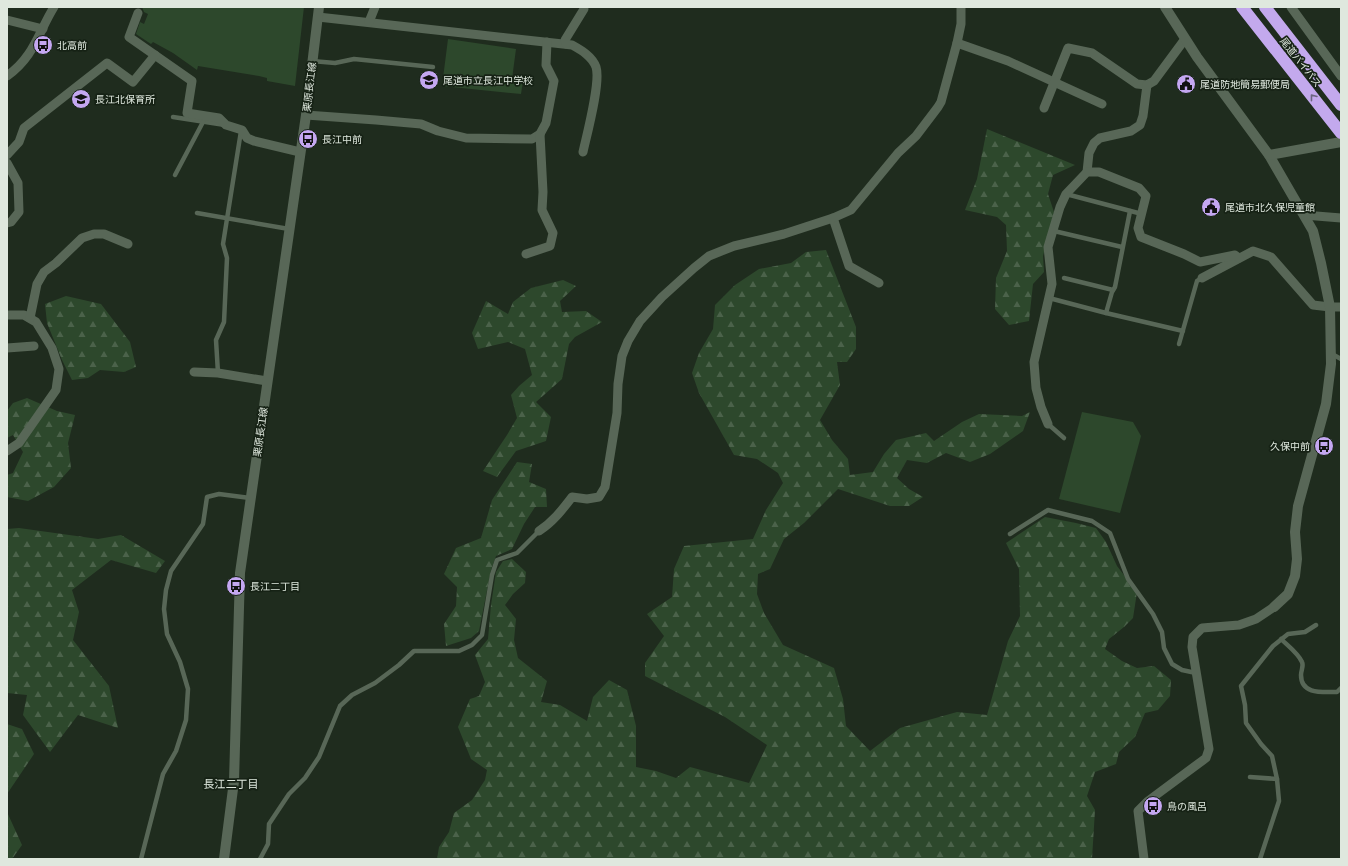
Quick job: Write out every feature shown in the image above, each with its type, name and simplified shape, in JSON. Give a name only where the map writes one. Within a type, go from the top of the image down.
[{"type":"highway","name":"尾道バイパス","points":[[1242,7],[1339,130]]},
{"type":"highway","name":"尾道バイパス","points":[[1264,7],[1341,105]]},
{"type":"main road","points":[[1165,7],[1196,57],[1269,155],[1313,231],[1330,307],[1330,364],[1326,404],[1298,506],[1295,532],[1297,559],[1295,576],[1288,594],[1274,607]]},
{"type":"main road","name":"栗原長江線","points":[[224,859],[234,774],[240,573],[306,115],[318,12]]},
{"type":"main road","points":[[1269,155],[1341,142]]},
{"type":"street","points":[[7,76],[17,69],[31,52],[54,7]]},
{"type":"street","points":[[369,22],[375,7]]},
{"type":"street","points":[[539,531],[559,515],[572,497],[587,499],[599,497],[605,487],[617,413],[618,384],[622,356],[628,341],[640,321],[662,297],[709,256],[734,246],[784,234],[833,218],[851,210],[898,153],[916,136],[938,108],[941,102],[957,42],[961,24],[961,7]]},
{"type":"street","points":[[1291,7],[1341,76]]},
{"type":"street","points":[[566,44],[565,40],[584,9]]},
{"type":"street","points":[[138,12],[129,38],[192,80],[187,113],[219,118],[226,125],[242,130],[247,138],[254,141],[300,152]]},
{"type":"street","points":[[318,12],[369,22],[566,44],[582,50],[596,67],[597,83],[584,152]]},
{"type":"street","points":[[7,20],[43,29]]},
{"type":"street","points":[[1044,108],[1068,48],[1092,53],[1138,84],[1147,85],[1154,81],[1185,39]]},
{"type":"street","points":[[306,115],[421,124],[438,131],[466,138],[532,139],[540,134],[546,124],[554,80],[546,65],[547,42]]},
{"type":"street","points":[[957,42],[1008,61],[1102,104]]},
{"type":"street","points":[[7,155],[19,142],[24,128],[107,63],[133,82],[155,55]]},
{"type":"street","points":[[1048,424],[1041,407],[1036,388],[1034,362],[1052,284],[1048,248],[1060,207],[1066,194],[1087,172],[1089,153],[1094,144],[1100,138],[1131,131],[1140,125],[1143,116],[1147,85]]},
{"type":"street","points":[[526,254],[550,246],[552,233],[542,210],[543,192],[540,134]]},
{"type":"street","points":[[7,162],[18,183],[19,212],[12,222],[7,223]]},
{"type":"street","points":[[1087,172],[1099,172],[1139,188],[1146,196],[1138,228],[1140,237],[1184,254],[1200,262],[1235,255],[1239,258]]},
{"type":"street","points":[[1304,215],[1341,218]]},
{"type":"street","points":[[833,218],[849,266],[878,283]]},
{"type":"street","points":[[30,318],[37,284],[44,272],[56,263],[82,238],[94,234],[104,234],[128,244]]},
{"type":"street","points":[[1202,278],[1253,251],[1271,257],[1314,305],[1341,307]]},
{"type":"street","points":[[7,315],[24,315],[36,322],[52,348],[59,369],[56,390],[19,443],[7,451]]},
{"type":"street","points":[[7,348],[34,346]]},
{"type":"street","points":[[194,372],[218,373],[267,381]]},
{"type":"street","points":[[1144,859],[1138,811],[1148,801],[1206,758],[1209,749],[1192,647],[1193,638],[1202,628],[1239,625],[1256,619],[1274,607]]},
{"type":"lane","points":[[312,61],[335,62],[354,59],[433,67]]},
{"type":"lane","points":[[173,117],[226,125]]},
{"type":"lane","points":[[175,175],[203,122]]},
{"type":"lane","points":[[218,373],[216,340],[224,322],[226,258],[224,244],[242,130]]},
{"type":"lane","points":[[1066,194],[1142,214]]},
{"type":"lane","points":[[1106,313],[1115,286],[1130,211]]},
{"type":"lane","points":[[197,213],[289,229]]},
{"type":"lane","points":[[1054,230],[1122,247]]},
{"type":"lane","points":[[1064,278],[1113,290]]},
{"type":"lane","points":[[1179,344],[1197,281],[1202,278]]},
{"type":"lane","points":[[1049,298],[1183,331]]},
{"type":"lane","points":[[1330,353],[1341,358]]},
{"type":"lane","points":[[1048,424],[1064,438]]},
{"type":"lane","points":[[141,859],[163,774],[176,751],[186,720],[188,689],[180,662],[167,634],[164,609],[166,590],[171,571],[203,524],[207,497],[219,494],[250,498]]},
{"type":"lane","points":[[1010,534],[1048,510],[1092,521],[1110,533],[1128,579],[1153,614],[1162,632],[1164,648],[1172,664],[1182,670],[1196,673]]},
{"type":"lane","points":[[260,859],[268,844],[269,824],[289,794],[305,778],[319,757],[340,706],[352,695],[375,683],[399,665],[414,651],[459,651],[472,645],[482,635],[492,574],[497,560],[517,553],[539,531]]},
{"type":"lane","points":[[1260,859],[1279,800],[1277,779],[1272,756],[1261,744],[1246,723],[1245,705],[1241,686],[1273,646],[1288,634],[1305,632],[1316,625]]},
{"type":"lane","points":[[1281,640],[1298,656],[1303,664],[1301,676],[1304,686],[1309,690],[1319,692],[1337,692],[1341,688]]},
{"type":"lane","points":[[1250,776],[1277,779]]},
{"type":"green space","points":[[142,7],[304,7],[295,86],[267,81],[267,78],[259,76],[198,66],[197,70],[173,53],[153,42],[151,44],[136,34],[140,22],[144,24],[148,14],[144,12]]},
{"type":"green space","points":[[448,39],[516,49],[512,79],[523,81],[521,94],[442,86]]},
{"type":"green space","points":[[987,129],[1075,165],[1053,175],[1048,194],[1054,212],[1043,256],[1044,272],[1033,284],[1029,321],[1009,325],[995,309],[996,278],[1007,251],[1006,225],[997,217],[965,210],[977,179]]},
{"type":"green space","points":[[826,250],[856,327],[856,349],[847,362],[837,362],[840,385],[820,420],[832,440],[848,459],[850,475],[873,472],[884,454],[896,440],[926,433],[934,441],[962,422],[979,414],[1022,416],[1030,412],[1023,431],[990,454],[970,462],[946,453],[927,463],[907,460],[897,478],[909,489],[923,497],[909,506],[890,506],[838,489],[804,523],[784,539],[770,569],[758,574],[757,594],[764,613],[783,645],[834,668],[843,699],[846,726],[870,751],[900,728],[957,712],[987,715],[1008,641],[1020,616],[1019,569],[1006,543],[1045,517],[1096,528],[1106,542],[1117,566],[1137,592],[1133,618],[1109,639],[1105,649],[1122,661],[1137,668],[1154,666],[1171,680],[1170,696],[1158,710],[1145,713],[1135,737],[1119,752],[1116,764],[1095,772],[1087,796],[1095,810],[1092,859],[437,859],[439,847],[449,832],[454,813],[472,800],[485,780],[487,770],[471,759],[458,727],[470,699],[479,696],[485,682],[475,655],[488,639],[496,572],[503,561],[512,559],[526,572],[525,583],[513,594],[505,605],[516,619],[514,640],[518,658],[547,681],[541,702],[560,705],[587,721],[593,697],[609,680],[627,690],[636,726],[636,767],[656,771],[676,778],[690,767],[749,783],[767,745],[725,717],[645,676],[645,663],[664,636],[647,614],[672,597],[674,569],[684,546],[753,539],[766,510],[783,483],[778,473],[757,459],[734,455],[699,393],[692,373],[699,353],[713,329],[715,305],[735,285],[759,269],[791,263],[806,252]]},
{"type":"green space","points":[[563,280],[576,286],[560,301],[562,312],[586,311],[602,322],[575,337],[569,344],[562,379],[536,402],[551,417],[546,441],[516,451],[497,477],[483,471],[517,418],[511,395],[532,375],[525,349],[508,342],[478,349],[472,333],[486,301],[508,314],[513,302],[531,288]]},
{"type":"green space","points":[[66,296],[101,304],[130,342],[136,367],[124,372],[100,370],[88,378],[72,380],[47,323],[45,304]]},
{"type":"green space","points":[[27,398],[57,411],[75,415],[68,443],[71,468],[54,487],[28,501],[7,497],[7,475],[13,473],[23,452],[13,435],[7,438],[7,411],[13,403]]},
{"type":"green space","points":[[1082,412],[1133,422],[1141,436],[1120,513],[1059,499]]},
{"type":"green space","points":[[517,462],[532,464],[529,482],[546,489],[547,507],[535,507],[524,524],[512,549],[496,556],[491,570],[479,631],[471,638],[446,646],[444,624],[456,606],[457,587],[444,574],[456,548],[481,538],[492,500]]},
{"type":"green space","points":[[19,528],[98,539],[121,535],[165,561],[156,573],[111,560],[72,590],[79,612],[73,640],[109,686],[118,728],[78,715],[50,752],[23,715],[27,695],[7,693],[7,529]]},
{"type":"green space","points":[[7,724],[22,729],[34,754],[7,794]]},
{"type":"green space","points":[[7,812],[22,845],[12,859],[7,859]]},
{"type":"place","name":"北高前","points":[[43,45]]},
{"type":"place","name":"尾道市立長江中学校","points":[[429,80]]},
{"type":"place","name":"尾道防地簡易郵便局","points":[[1186,84]]},
{"type":"place","name":"長江北保育所","points":[[81,99]]},
{"type":"place","name":"長江中前","points":[[308,139]]},
{"type":"place","name":"尾道市北久保児童館","points":[[1211,207]]},
{"type":"place","name":"久保中前","points":[[1324,446]]},
{"type":"place","name":"長江二丁目","points":[[236,586]]},
{"type":"place","name":"鳥の風呂","points":[[1153,806]]},
{"type":"district","name":"長江二丁目","points":[[231,784]]}]
